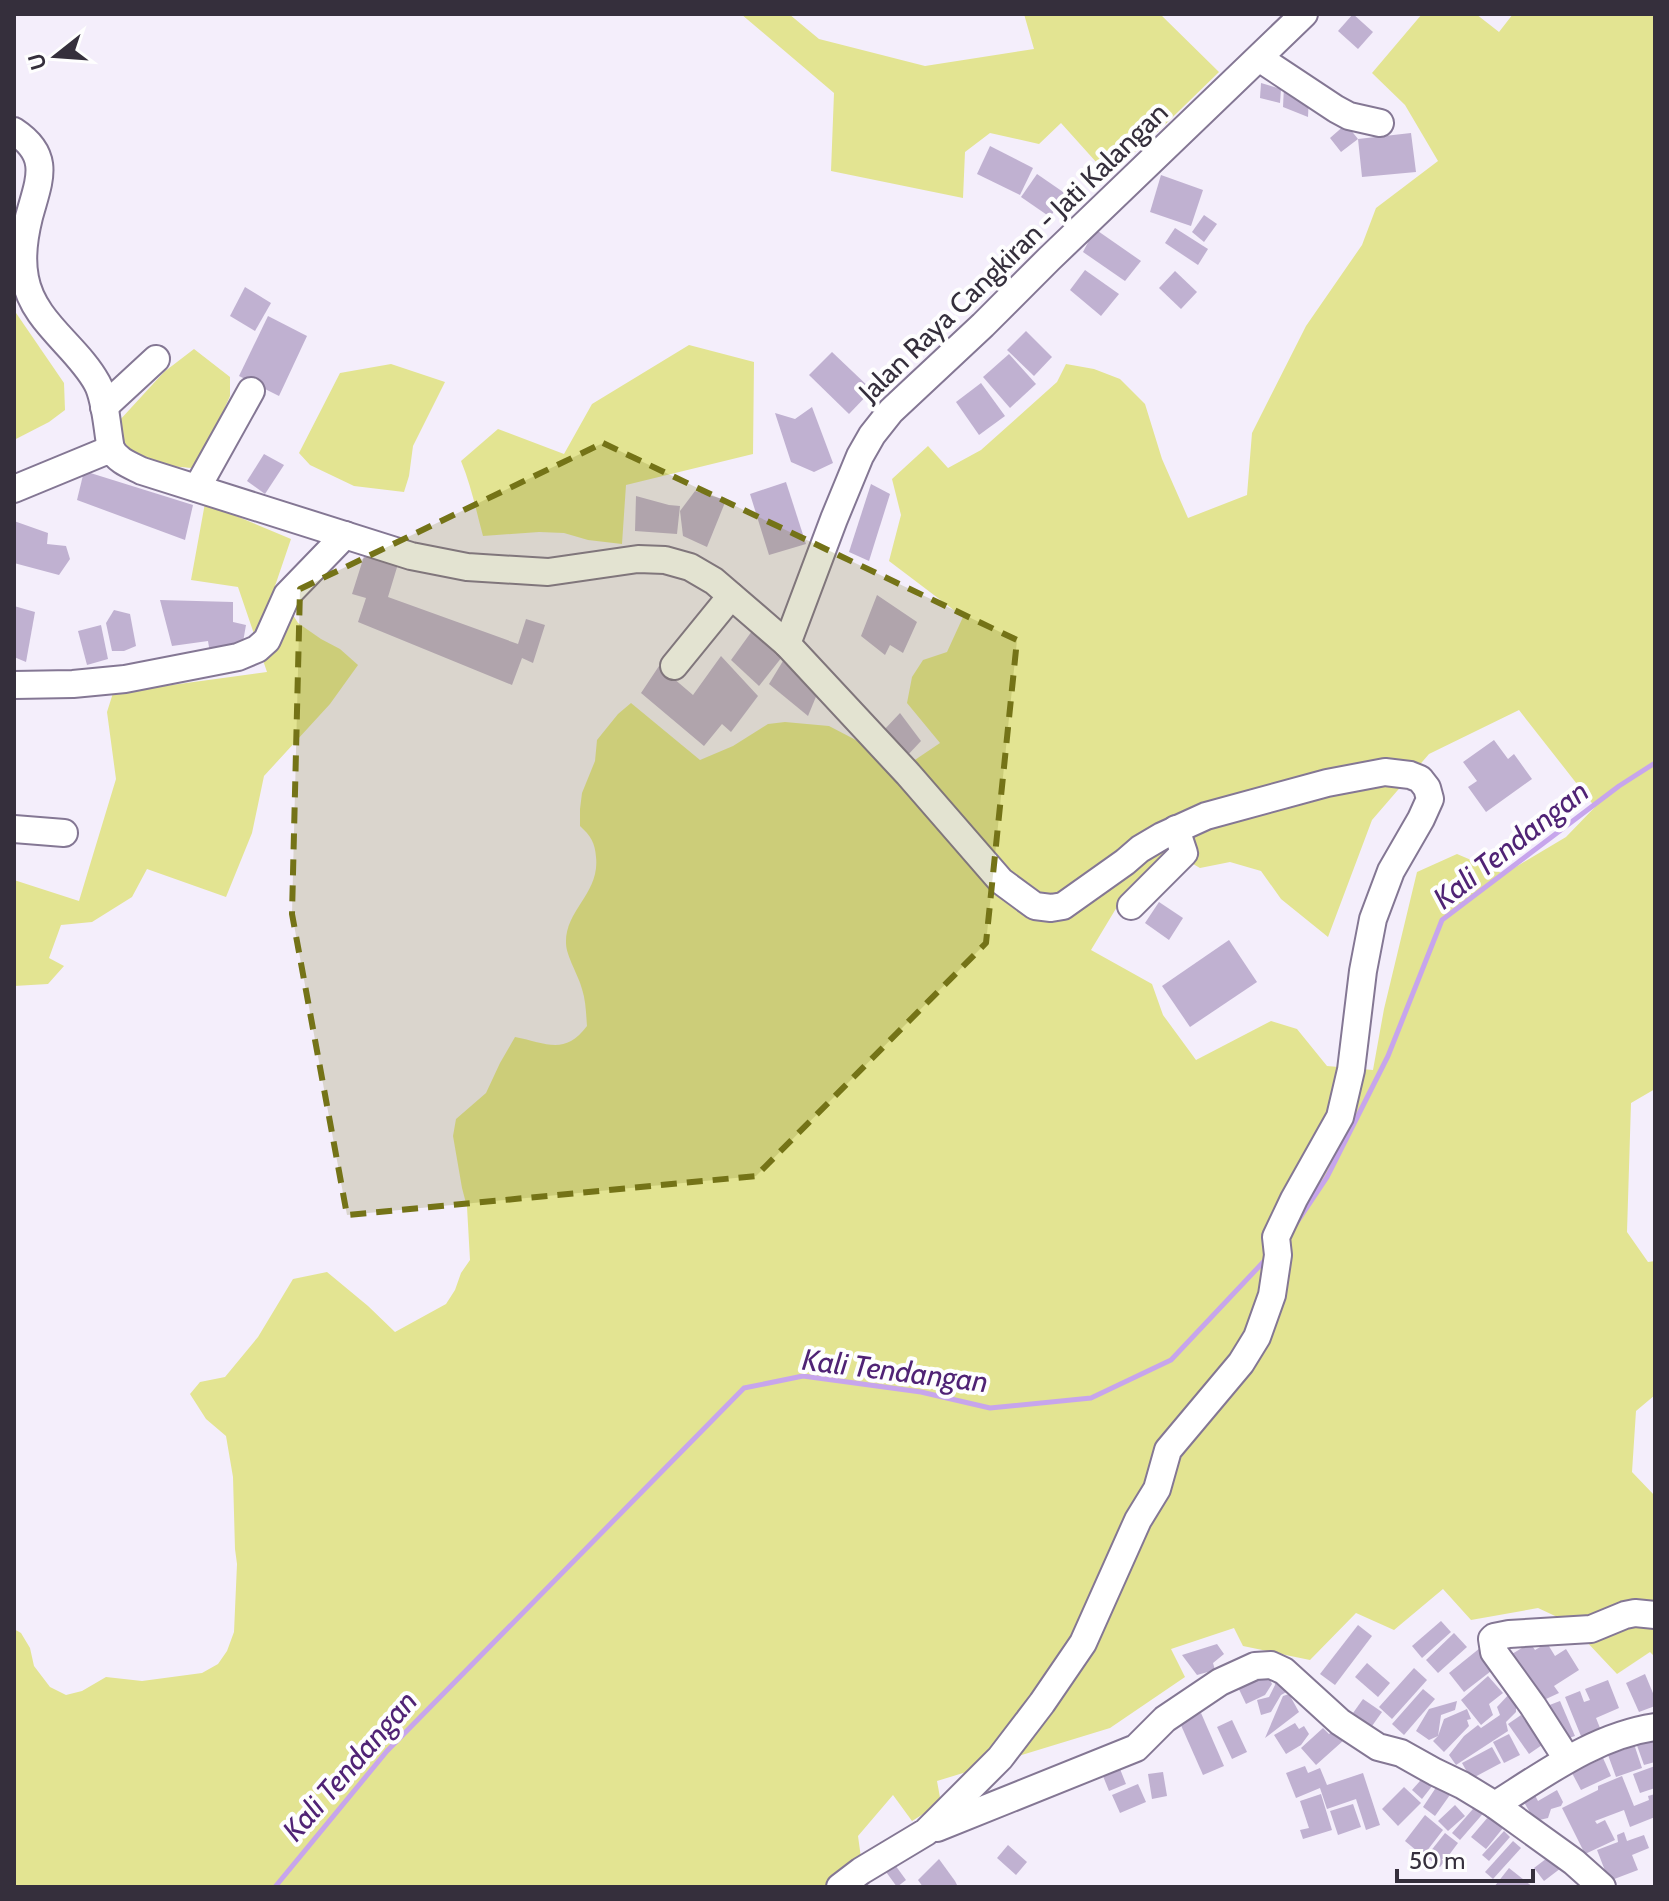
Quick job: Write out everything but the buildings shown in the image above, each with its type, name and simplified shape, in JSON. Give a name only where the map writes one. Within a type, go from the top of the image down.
[{"type":"street","name":"Jalan Raya Cangkiran - Jati Kalangan","points":[[787,644],[855,467],[866,445],[891,411],[1304,14]]},
{"type":"street","points":[[1259,58],[1349,116],[1380,123]]},
{"type":"street","points":[[14,131],[32,144],[39,160],[38,193],[24,242],[25,281],[30,298],[99,385],[115,456],[142,471],[411,556],[467,567],[548,572],[638,559],[665,560],[690,567],[714,581],[787,644],[908,774],[1001,881],[1035,906],[1063,906],[1140,849],[1206,816],[1327,783],[1385,772],[1410,775],[1420,779],[1427,788],[1430,799],[1391,871],[1373,919],[1351,1070],[1340,1117],[1294,1199],[1277,1246],[1272,1295],[1257,1337],[1241,1363],[1168,1450],[1157,1489],[1138,1520],[1083,1643],[1000,1758],[926,1832]]},
{"type":"street","points":[[104,407],[156,359]]},
{"type":"street","points":[[197,488],[251,391]]},
{"type":"street","points":[[14,489],[111,449]]},
{"type":"street","points":[[14,685],[125,679],[238,657],[257,649],[267,640],[287,595],[345,535]]},
{"type":"street","points":[[674,666],[731,596]]},
{"type":"street","points":[[14,829],[64,833]]},
{"type":"street","points":[[1131,906],[1184,853],[1176,829]]},
{"type":"street","points":[[1567,1759],[1494,1652],[1492,1639],[1509,1634],[1591,1629],[1635,1613],[1655,1615]]},
{"type":"street","points":[[840,1887],[926,1832],[1136,1748],[1165,1719],[1220,1682],[1255,1666],[1271,1665],[1284,1671],[1340,1722],[1378,1747],[1401,1753],[1495,1805],[1574,1862],[1602,1887]]},
{"type":"street","points":[[1495,1805],[1567,1759],[1603,1741],[1638,1729],[1655,1727]]},
{"type":"highlighted area","points":[[603,443],[1017,640],[986,943],[756,1176],[347,1215],[292,914],[300,589]]},
{"type":"green space","points":[[741,14],[789,14],[819,39],[925,66],[1034,49],[1024,14],[1160,14],[1219,72],[1143,146],[1106,173],[1061,123],[1039,144],[990,133],[965,152],[963,198],[831,171],[834,93]]},
{"type":"green space","points":[[1422,14],[1476,14],[1499,32],[1513,14],[1655,14],[1655,1089],[1631,1103],[1627,1232],[1648,1262],[1655,1261],[1655,1395],[1636,1411],[1632,1472],[1655,1496],[1655,1657],[1650,1652],[1617,1674],[1568,1622],[1538,1608],[1471,1620],[1443,1589],[1394,1630],[1356,1613],[1310,1660],[1243,1646],[1234,1628],[1171,1649],[1185,1677],[1110,1728],[937,1781],[941,1803],[912,1821],[893,1795],[858,1836],[865,1887],[14,1887],[14,1629],[21,1633],[30,1648],[34,1666],[50,1687],[66,1695],[82,1691],[106,1677],[142,1681],[202,1673],[218,1664],[234,1632],[237,1564],[233,1477],[226,1436],[206,1419],[190,1394],[200,1382],[225,1377],[258,1337],[293,1279],[327,1272],[395,1332],[446,1304],[455,1290],[470,1260],[467,1207],[453,1136],[456,1119],[486,1093],[515,1037],[546,1044],[563,1044],[587,1026],[583,994],[566,943],[571,921],[596,870],[595,848],[580,826],[580,809],[582,793],[595,761],[597,740],[631,703],[700,760],[733,746],[768,724],[785,722],[829,726],[875,753],[897,772],[940,743],[907,703],[912,677],[923,660],[947,652],[963,617],[889,561],[901,515],[892,479],[928,446],[948,468],[981,450],[1057,382],[1066,364],[1094,369],[1120,379],[1145,404],[1162,459],[1188,518],[1247,495],[1252,433],[1306,326],[1362,245],[1376,208],[1438,161],[1405,105],[1372,73]],"holes":[[[1519,710],[1595,807],[1566,837],[1504,874],[1457,854],[1417,872],[1384,1009],[1373,1070],[1327,1066],[1297,1029],[1271,1021],[1196,1060],[1163,1015],[1152,984],[1091,950],[1129,887],[1158,862],[1181,857],[1200,868],[1230,862],[1261,871],[1281,899],[1328,937],[1372,820],[1429,754]]]},
{"type":"green space","points":[[14,310],[64,383],[65,410],[14,440]]},
{"type":"green space","points":[[689,345],[754,362],[753,454],[626,485],[622,544],[588,540],[564,533],[483,536],[461,461],[498,429],[564,454],[592,404]]},
{"type":"green space","points":[[194,349],[230,377],[230,396],[211,439],[192,468],[143,461],[128,448],[119,421],[164,372]]},
{"type":"green space","points":[[391,364],[445,382],[413,446],[404,492],[354,486],[310,465],[299,453],[340,373]]},
{"type":"green space","points":[[205,503],[291,539],[275,586],[298,623],[340,649],[358,665],[330,704],[264,776],[252,833],[226,897],[147,869],[132,897],[92,922],[61,925],[49,958],[64,966],[48,984],[14,986],[14,880],[79,901],[116,779],[107,712],[113,693],[267,672],[238,587],[191,580]]},
{"type":"waterway","name":"Kali Tendangan","points":[[1295,1225],[1327,1177],[1388,1056],[1442,920],[1619,786],[1655,763]]},
{"type":"waterway","name":"Kali Tendangan","points":[[275,1887],[387,1751],[744,1388],[803,1376],[921,1392],[990,1408],[1091,1398],[1171,1360],[1268,1257]]}]
